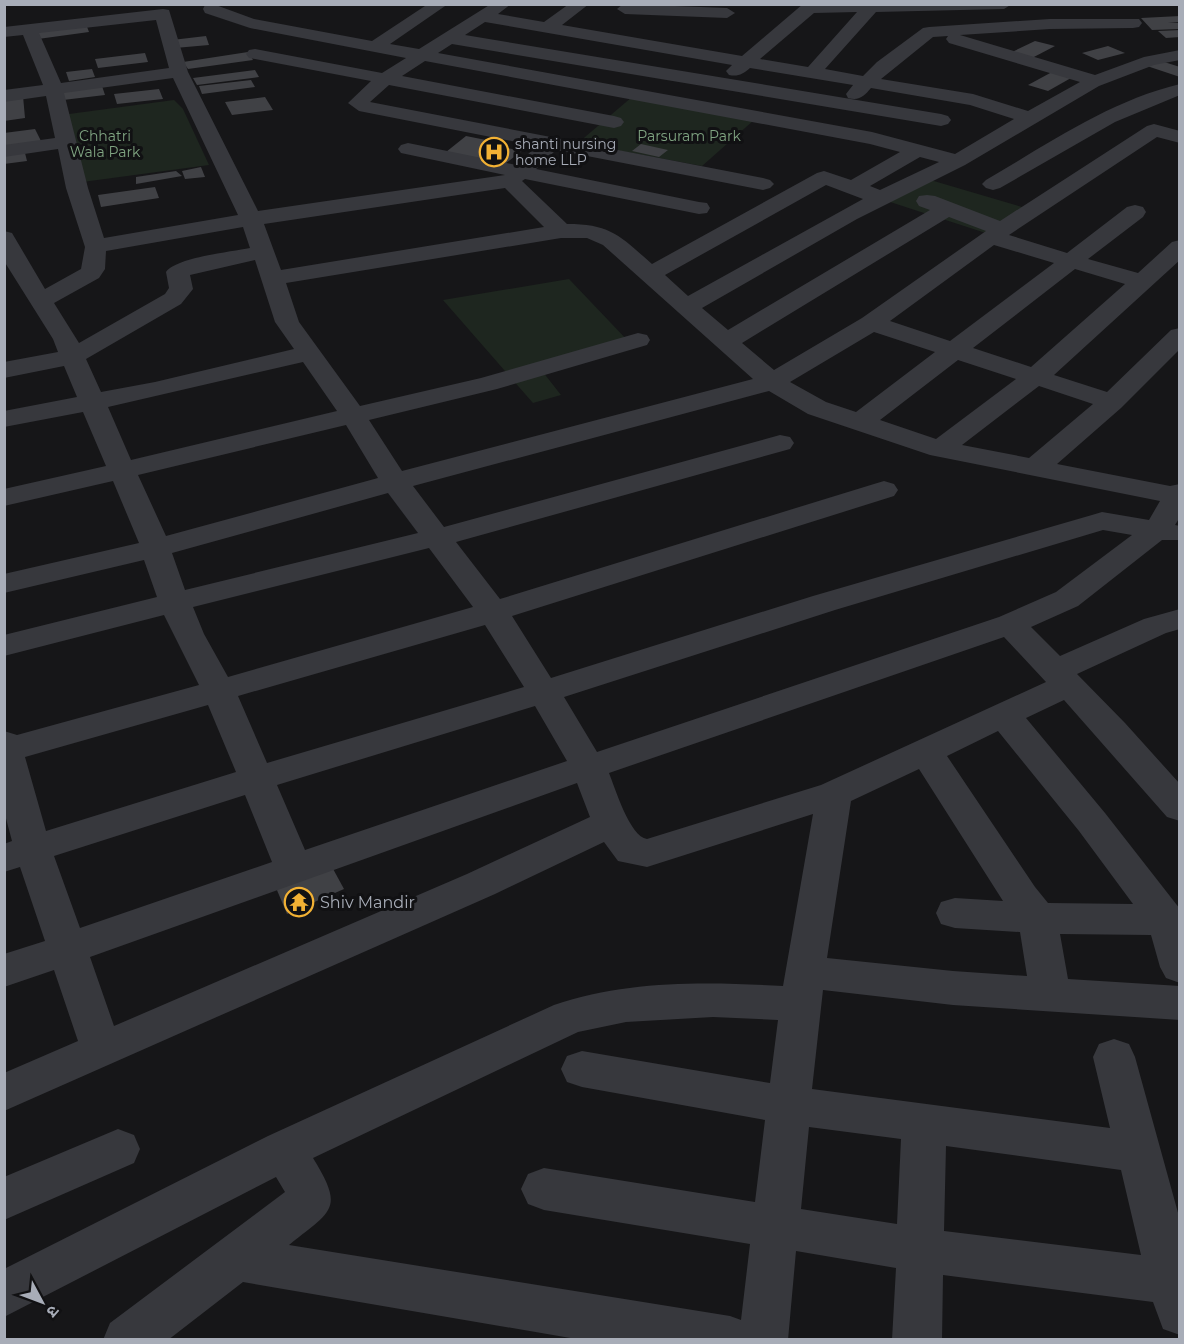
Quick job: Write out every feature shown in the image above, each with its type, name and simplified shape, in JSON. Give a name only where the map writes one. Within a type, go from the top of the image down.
[{"type":"street","points":[[374,47],[440,4]]},
{"type":"street","points":[[503,4],[383,80],[359,100],[361,106],[763,183]]},
{"type":"street","points":[[548,28],[581,4]]},
{"type":"street","points":[[695,106],[813,6],[1004,4]]},
{"type":"street","points":[[4,289],[37,293],[91,273],[96,247],[77,188],[54,89],[13,26],[251,5]]},
{"type":"street","points":[[616,39],[626,7],[734,8]]},
{"type":"street","points":[[812,73],[871,7]]},
{"type":"street","points":[[211,9],[267,27],[872,138],[958,161]]},
{"type":"street","points":[[179,13],[179,72],[251,219],[287,322],[353,416],[395,482],[493,612],[588,766],[610,823],[632,851],[647,854],[834,794],[1003,714],[1061,678],[1155,626],[1179,619]]},
{"type":"street","points":[[483,17],[973,100],[1030,118]]},
{"type":"street","points":[[845,104],[883,66],[930,32],[1061,24],[1133,23]]},
{"type":"street","points":[[1061,24],[1102,40]]},
{"type":"street","points":[[930,32],[1097,81]]},
{"type":"street","points":[[449,38],[941,120]]},
{"type":"street","points":[[255,54],[614,122]]},
{"type":"street","points":[[686,307],[890,194],[958,161],[1139,57],[1179,55]]},
{"type":"street","points":[[4,96],[179,72]]},
{"type":"street","points":[[993,184],[1113,116],[1154,95],[1179,88]]},
{"type":"street","points":[[580,148],[645,98]]},
{"type":"street","points":[[4,584],[156,548],[772,382],[871,322],[997,233],[1154,130],[1179,137]]},
{"type":"street","points":[[4,151],[66,142]]},
{"type":"street","points":[[96,247],[515,176],[552,143]]},
{"type":"street","points":[[408,149],[515,176],[699,208]]},
{"type":"street","points":[[854,187],[917,150]]},
{"type":"street","points":[[515,176],[561,231]]},
{"type":"street","points":[[649,275],[824,177],[854,187],[946,209],[997,233],[1070,261],[1142,282]]},
{"type":"street","points":[[726,342],[946,209]]},
{"type":"street","points":[[860,422],[1135,212]]},
{"type":"street","points":[[4,370],[72,357],[173,298],[181,289],[178,272],[186,268],[268,265],[579,230],[611,240],[772,382],[817,408],[940,449],[1178,494],[1169,532],[1067,599],[1010,624],[686,735],[588,766],[294,868],[69,950],[4,970]]},
{"type":"street","points":[[4,238],[65,339],[156,548],[188,634],[219,691],[294,868]]},
{"type":"street","points":[[940,449],[1035,377],[1179,247]]},
{"type":"street","points":[[871,322],[1112,402]]},
{"type":"street","points":[[1035,468],[1112,402],[1179,335]]},
{"type":"street","points":[[4,498],[488,384],[638,340]]},
{"type":"street","points":[[4,419],[155,390],[309,353]]},
{"type":"street","points":[[4,646],[438,537],[780,443]]},
{"type":"street","points":[[102,1050],[69,950],[19,854],[6,748],[219,691],[493,612],[884,490]]},
{"type":"street","points":[[19,854],[257,778],[543,692],[938,568],[1102,521],[1169,532]]},
{"type":"street","points":[[1010,624],[1113,731],[1179,808]]},
{"type":"street","points":[[1003,714],[1092,822],[1166,920],[1179,967]]},
{"type":"street","points":[[925,750],[1021,897],[1038,918],[1050,995]]},
{"type":"street","points":[[763,1340],[803,988],[834,794]]},
{"type":"street","points":[[4,1093],[481,884],[610,823]]},
{"type":"street","points":[[955,913],[1038,918],[1166,920]]},
{"type":"street","points":[[4,1294],[284,1150],[569,1017],[603,1007],[715,1000],[803,988],[953,988],[1179,1003]]},
{"type":"street","points":[[544,1189],[918,1249],[1176,1297],[1114,1057]]},
{"type":"street","points":[[582,1069],[788,1105],[1138,1152]]},
{"type":"street","points":[[917,1340],[918,1249],[924,1124]]},
{"type":"street","points":[[4,1199],[118,1149]]},
{"type":"street","points":[[127,1340],[309,1201],[309,1192],[284,1150]]},
{"type":"street","points":[[236,1259],[730,1340]]},
{"type":"green space","name":"Parsuram Park","points":[[632,97],[754,120],[702,166],[578,143]]},
{"type":"green space","name":"Chhatri Wala Park","points":[[174,100],[183,109],[209,165],[75,183],[54,116]]},
{"type":"green space","points":[[927,179],[1036,211],[1001,238],[884,200]]},
{"type":"green space","points":[[569,279],[629,342],[539,367],[561,395],[533,403],[443,300]]},
{"type":"building","points":[[1180,16],[1180,22],[1168,23],[1180,23],[1180,29],[1152,30],[1141,18]]},
{"type":"building","points":[[86,24],[89,32],[38,39],[35,30]]},
{"type":"building","points":[[1180,30],[1180,37],[1166,38],[1158,31]]},
{"type":"building","points":[[206,36],[209,45],[175,48],[172,40]]},
{"type":"building","points":[[1035,41],[1055,46],[1032,58],[1012,52]]},
{"type":"building","points":[[1108,46],[1125,53],[1098,60],[1082,53]]},
{"type":"building","points":[[248,52],[253,60],[188,69],[183,62]]},
{"type":"building","points":[[145,53],[148,62],[98,68],[95,59]]},
{"type":"building","points":[[1161,61],[1180,67],[1180,77],[1147,66]]},
{"type":"building","points":[[92,69],[95,77],[69,81],[66,72]]},
{"type":"building","points":[[255,70],[259,77],[197,85],[193,78]]},
{"type":"building","points":[[1052,72],[1071,78],[1048,91],[1028,85]]},
{"type":"building","points":[[251,80],[255,87],[202,94],[199,86]]},
{"type":"building","points":[[102,86],[105,95],[63,100],[61,91]]},
{"type":"building","points":[[159,89],[163,99],[117,104],[114,94]]},
{"type":"building","points":[[23,96],[25,118],[4,121],[4,98]]},
{"type":"building","points":[[265,97],[273,110],[232,115],[225,102]]},
{"type":"building","points":[[35,129],[41,141],[4,146],[4,133]]},
{"type":"building","points":[[466,136],[496,142],[491,145],[522,151],[506,163],[446,152]]},
{"type":"building","points":[[641,144],[668,150],[659,157],[632,151]]},
{"type":"building","points":[[25,153],[27,161],[4,164],[4,156]]},
{"type":"building","points":[[201,167],[205,177],[185,179],[182,171]]},
{"type":"building","points":[[176,171],[182,176],[136,184],[136,177]]},
{"type":"building","points":[[155,187],[159,198],[101,207],[98,195]]},
{"type":"building","name":"Shiv Mandir","points":[[332,867],[344,889],[287,914],[274,883]]},
{"type":"place","name":"shanti nursing home LLP","points":[[494,152]]},
{"type":"place","name":"Shiv Mandir","points":[[299,902]]}]
